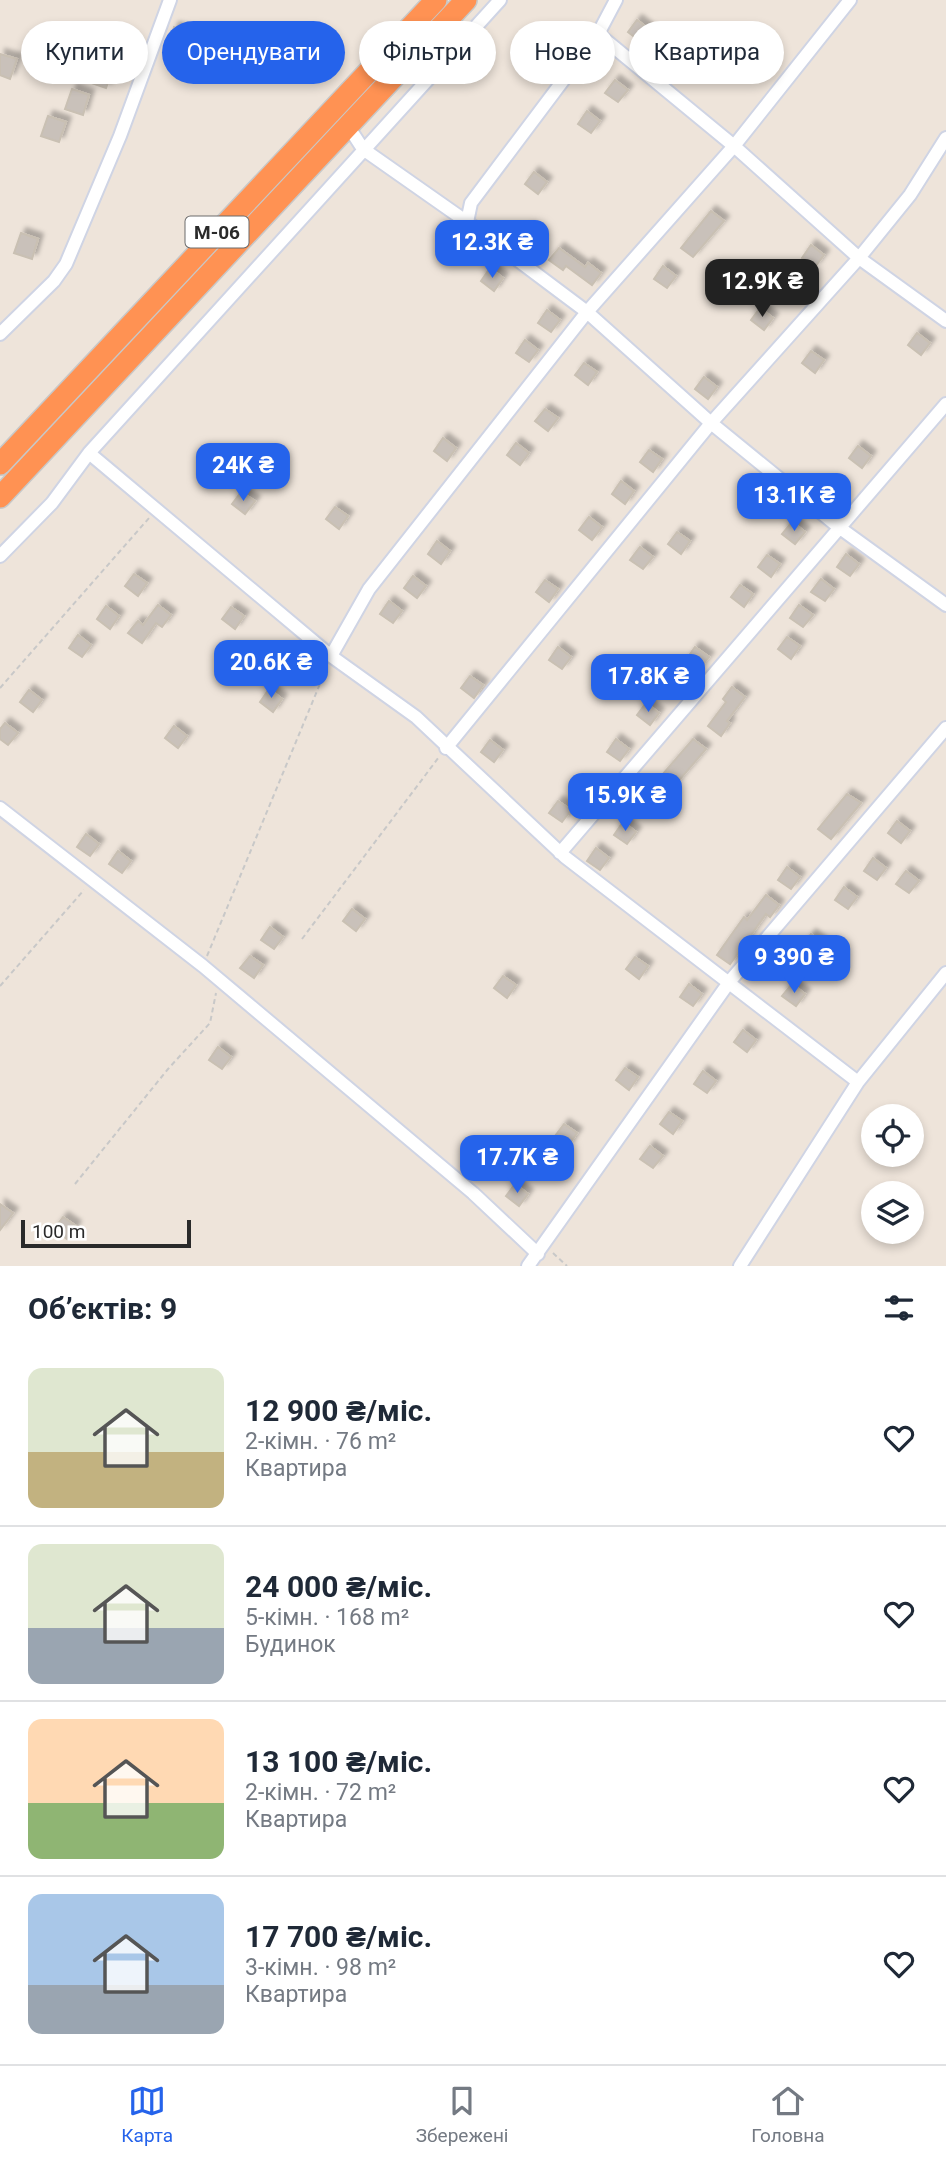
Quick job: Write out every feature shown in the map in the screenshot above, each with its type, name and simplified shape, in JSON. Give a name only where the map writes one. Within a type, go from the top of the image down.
[{"type":"highway","name":"М-06","points":[[0,464],[436,0]]},
{"type":"highway","name":"М-06","points":[[0,497],[466,0]]},
{"type":"street","points":[[0,334],[54,281],[66,264],[120,136],[170,0]]},
{"type":"street","points":[[0,556],[52,503],[89,453],[500,0]]},
{"type":"street","points":[[605,21],[616,0]]},
{"type":"street","points":[[331,656],[369,589],[587,312],[734,146],[850,0]]},
{"type":"street","points":[[615,48],[734,146],[859,258],[946,321]]},
{"type":"street","points":[[467,222],[471,203],[560,84]]},
{"type":"street","points":[[348,126],[363,149],[467,222],[587,312],[711,423],[840,528],[946,605]]},
{"type":"street","points":[[446,748],[711,423],[859,258],[910,195],[946,138]]},
{"type":"street","points":[[560,853],[946,404]]},
{"type":"street","points":[[89,453],[331,656],[416,717],[560,853],[858,1082]]},
{"type":"street","points":[[528,1266],[542,1250],[730,981],[946,728]]},
{"type":"street","points":[[0,808],[203,966],[542,1250]]},
{"type":"street","points":[[740,1266],[858,1082],[946,973]]},
{"type":"path","points":[[0,688],[157,509]]},
{"type":"path","points":[[75,1184],[168,1069],[210,1023],[216,994],[203,966],[331,656]]},
{"type":"path","points":[[302,939],[446,748]]},
{"type":"path","points":[[0,986],[91,881]]},
{"type":"path","points":[[542,1250],[567,1266]]},
{"type":"building","points":[[0,54],[17,59],[10,79],[0,75]]},
{"type":"building","points":[[615,80],[628,90],[618,102],[605,93],[615,84]]},
{"type":"building","points":[[72,89],[89,95],[83,115],[65,109]]},
{"type":"building","points":[[587,111],[600,121],[591,133],[578,124]]},
{"type":"building","points":[[48,116],[66,122],[59,142],[41,136]]},
{"type":"building","points":[[534,172],[547,182],[538,194],[525,184]]},
{"type":"building","points":[[711,211],[724,221],[693,257],[681,248]]},
{"type":"building","points":[[528,228],[541,238],[532,250],[519,241]]},
{"type":"building","points":[[21,233],[38,239],[32,259],[14,253]]},
{"type":"building","points":[[811,245],[824,255],[815,267],[802,258]]},
{"type":"building","points":[[559,248],[585,267],[588,263],[601,273],[592,285],[566,266],[563,270],[549,260]]},
{"type":"building","points":[[663,266],[676,276],[667,288],[654,279]]},
{"type":"building","points":[[490,268],[503,278],[494,291],[481,281]]},
{"type":"building","points":[[790,273],[803,283],[794,295],[781,286]]},
{"type":"building","points":[[760,308],[773,318],[764,330],[751,320]]},
{"type":"building","points":[[547,310],[560,320],[551,332],[538,323]]},
{"type":"building","points":[[917,333],[930,343],[921,355],[908,345]]},
{"type":"building","points":[[525,340],[538,350],[529,362],[516,353]]},
{"type":"building","points":[[811,351],[824,360],[815,373],[802,363]]},
{"type":"building","points":[[584,363],[597,372],[588,385],[575,375]]},
{"type":"building","points":[[704,377],[717,387],[708,399],[695,389]]},
{"type":"building","points":[[545,409],[558,418],[548,431],[535,421]]},
{"type":"building","points":[[443,438],[456,448],[447,461],[434,451]]},
{"type":"building","points":[[516,443],[529,453],[520,465],[507,455]]},
{"type":"building","points":[[858,446],[871,456],[862,468],[849,458]]},
{"type":"building","points":[[649,450],[662,459],[653,472],[640,462]]},
{"type":"building","points":[[621,481],[634,491],[625,504],[612,494]]},
{"type":"building","points":[[241,492],[255,501],[245,514],[232,504]]},
{"type":"building","points":[[335,507],[348,516],[339,529],[326,519]]},
{"type":"building","points":[[589,517],[602,527],[592,540],[579,530]]},
{"type":"building","points":[[792,522],[805,532],[795,544],[782,534]]},
{"type":"building","points":[[677,532],[690,541],[681,554],[668,544]]},
{"type":"building","points":[[437,541],[450,551],[441,564],[428,554]]},
{"type":"building","points":[[640,547],[653,557],[643,569],[630,560]]},
{"type":"building","points":[[846,554],[859,564],[850,576],[837,567]]},
{"type":"building","points":[[767,555],[780,564],[771,577],[758,567]]},
{"type":"building","points":[[134,574],[147,583],[138,596],[125,586]]},
{"type":"building","points":[[413,576],[426,586],[417,598],[404,588]]},
{"type":"building","points":[[821,579],[834,589],[825,601],[811,592]]},
{"type":"building","points":[[545,580],[558,589],[549,602],[536,592]]},
{"type":"building","points":[[740,585],[753,594],[744,607],[731,597]]},
{"type":"building","points":[[389,601],[402,611],[393,623],[380,614]]},
{"type":"building","points":[[158,605],[171,615],[162,627],[156,623],[142,643],[128,633],[138,621],[143,625]]},
{"type":"building","points":[[799,605],[813,615],[803,627],[790,618]]},
{"type":"building","points":[[106,606],[119,616],[110,629],[97,619]]},
{"type":"building","points":[[231,607],[244,616],[235,629],[222,619]]},
{"type":"building","points":[[78,635],[91,645],[82,657],[69,648]]},
{"type":"building","points":[[787,637],[800,646],[791,659],[778,649]]},
{"type":"building","points":[[558,647],[571,657],[562,669],[549,660]]},
{"type":"building","points":[[695,647],[709,657],[699,669],[686,660]]},
{"type":"building","points":[[470,676],[483,685],[474,698],[461,688]]},
{"type":"building","points":[[668,676],[681,685],[672,698],[659,688]]},
{"type":"building","points":[[732,687],[745,697],[727,721],[730,723],[721,736],[708,726],[726,702],[723,699]]},
{"type":"building","points":[[269,689],[282,699],[273,712],[260,702]]},
{"type":"building","points":[[29,690],[42,700],[33,712],[20,702]]},
{"type":"building","points":[[646,703],[659,713],[650,725],[637,715]]},
{"type":"building","points":[[5,723],[18,733],[8,745],[0,739],[0,729]]},
{"type":"building","points":[[174,726],[187,736],[178,748],[165,738]]},
{"type":"building","points":[[616,739],[629,749],[620,761],[607,752]]},
{"type":"building","points":[[693,739],[706,749],[675,785],[662,775]]},
{"type":"building","points":[[490,740],[503,750],[494,762],[481,752]]},
{"type":"building","points":[[648,791],[661,801],[651,813],[638,804]]},
{"type":"building","points":[[847,794],[861,803],[831,839],[818,829]]},
{"type":"building","points":[[558,801],[571,810],[562,822],[549,813]]},
{"type":"building","points":[[897,821],[910,831],[901,843],[888,833]]},
{"type":"building","points":[[623,822],[636,832],[627,844],[614,835]]},
{"type":"building","points":[[86,834],[99,844],[90,856],[77,847]]},
{"type":"building","points":[[596,848],[609,858],[600,870],[587,861]]},
{"type":"building","points":[[118,851],[131,861],[122,873],[109,864]]},
{"type":"building","points":[[873,858],[886,868],[877,880],[864,871]]},
{"type":"building","points":[[787,867],[800,877],[791,889],[778,880]]},
{"type":"building","points":[[906,871],[919,881],[909,893],[896,884]]},
{"type":"building","points":[[844,887],[857,897],[848,909],[835,900]]},
{"type":"building","points":[[766,895],[779,905],[770,917],[766,914],[730,964],[717,955],[744,917],[747,920]]},
{"type":"building","points":[[352,909],[365,919],[356,931],[343,921]]},
{"type":"building","points":[[270,927],[283,937],[274,949],[261,940]]},
{"type":"building","points":[[811,934],[824,944],[815,956],[802,947]]},
{"type":"building","points":[[250,956],[263,965],[254,978],[240,968]]},
{"type":"building","points":[[635,957],[648,966],[639,979],[626,969]]},
{"type":"building","points":[[503,976],[516,985],[507,998],[494,988]]},
{"type":"building","points":[[689,984],[702,994],[693,1006],[680,997]]},
{"type":"building","points":[[792,984],[805,994],[796,1006],[782,996]]},
{"type":"building","points":[[743,1030],[756,1040],[747,1052],[734,1042]]},
{"type":"building","points":[[218,1047],[231,1057],[222,1069],[209,1060]]},
{"type":"building","points":[[625,1068],[638,1077],[629,1090],[616,1080]]},
{"type":"building","points":[[703,1071],[716,1081],[707,1093],[694,1084]]},
{"type":"building","points":[[669,1112],[682,1121],[673,1134],[660,1124]]},
{"type":"building","points":[[564,1124],[577,1133],[568,1146],[555,1136]]},
{"type":"building","points":[[650,1146],[663,1156],[653,1168],[640,1159]]},
{"type":"building","points":[[515,1184],[528,1194],[519,1206],[506,1196]]},
{"type":"building","points":[[0,1204],[13,1213],[0,1230]]},
{"type":"building","points":[[63,1217],[76,1226],[67,1239],[54,1229]]}]
